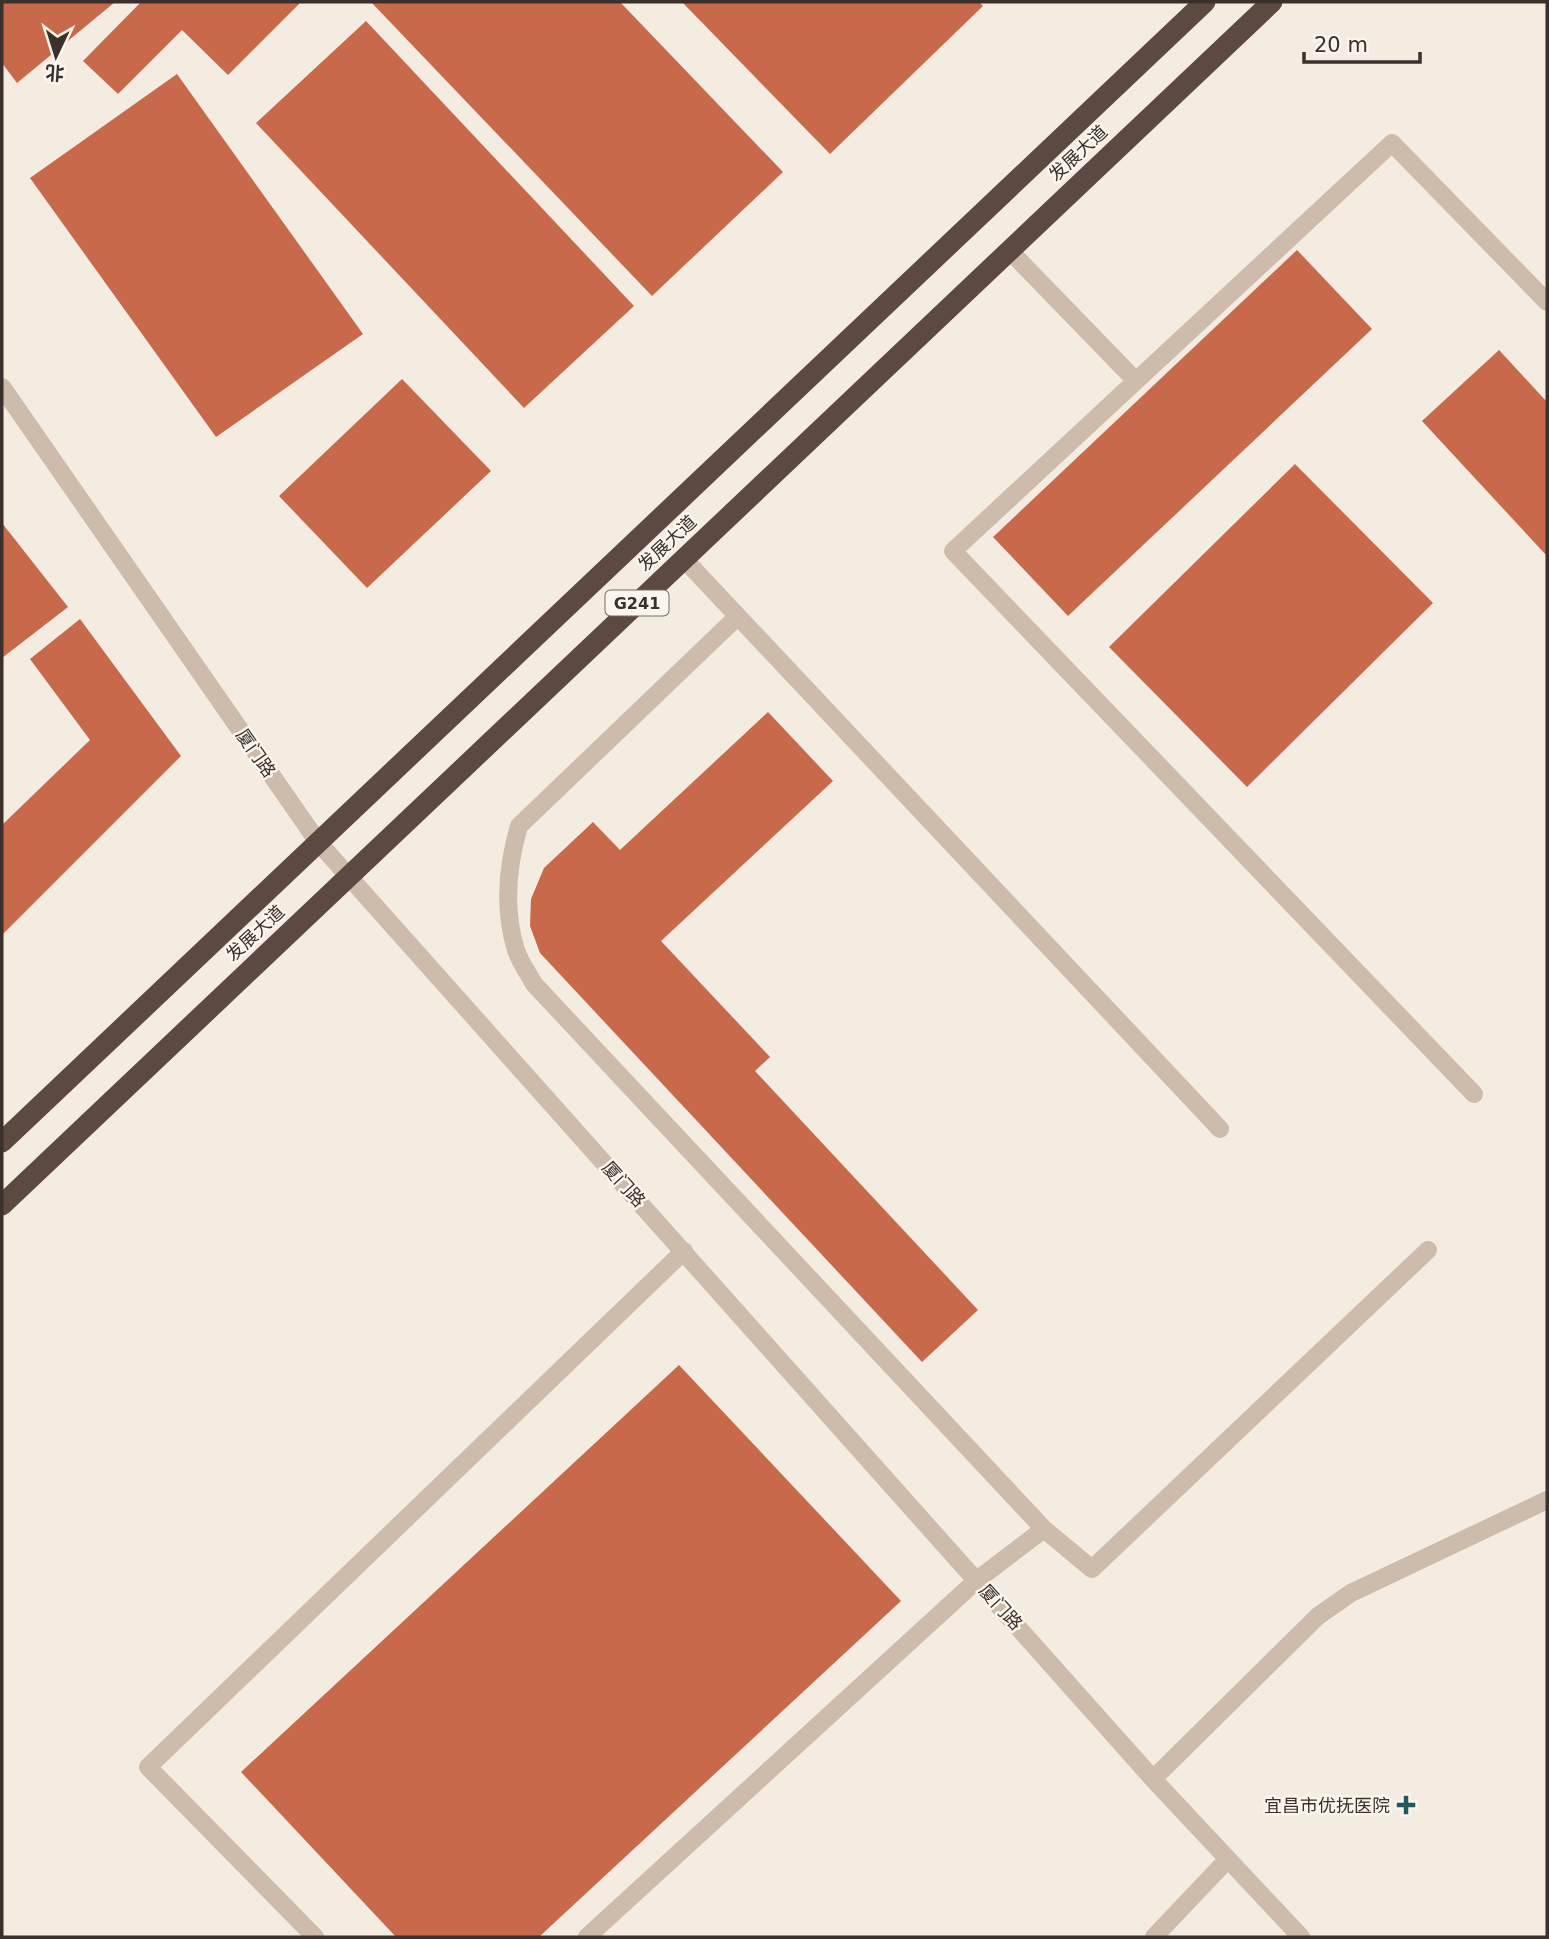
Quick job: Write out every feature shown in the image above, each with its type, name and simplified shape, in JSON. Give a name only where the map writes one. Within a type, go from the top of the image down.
[{"type":"highway","name":"发展大道","points":[[2,1142],[1205,2]]},
{"type":"highway","name":"发展大道","points":[[2,1205],[1272,2]]},
{"type":"street","points":[[1474,1094],[953,551],[1392,143],[1547,302]]},
{"type":"street","points":[[1009,250],[1136,380]]},
{"type":"street","name":"厦门路","points":[[2,387],[318,842],[1153,1779],[1301,1937]]},
{"type":"street","points":[[684,559],[1220,1129]]},
{"type":"street","points":[[737,617],[519,825],[509,860],[507,896],[517,952],[534,984],[1044,1529],[1092,1569],[1428,1250]]},
{"type":"street","points":[[315,1937],[148,1767],[684,1251]]},
{"type":"street","points":[[1153,1779],[1318,1616],[1351,1593],[1547,1500]]},
{"type":"street","points":[[587,1937],[977,1580],[1044,1529]]},
{"type":"street","points":[[1154,1937],[1228,1859]]},
{"type":"building","points":[[2,2],[115,2],[17,83],[2,63]]},
{"type":"building","points":[[141,2],[301,2],[228,75],[182,30],[118,94],[83,61]]},
{"type":"building","points":[[371,2],[620,2],[783,172],[652,296]]},
{"type":"building","points":[[682,2],[979,2],[983,6],[830,154]]},
{"type":"building","points":[[366,21],[634,306],[524,408],[256,123]]},
{"type":"building","points":[[177,74],[363,334],[216,437],[30,178]]},
{"type":"building","points":[[1297,250],[1372,329],[1068,616],[993,537]]},
{"type":"building","points":[[1499,350],[1547,402],[1547,556],[1422,421]]},
{"type":"building","points":[[402,379],[491,471],[367,588],[279,496]]},
{"type":"building","points":[[1295,464],[1433,603],[1247,787],[1109,647]]},
{"type":"building","points":[[2,523],[68,607],[2,658]]},
{"type":"building","points":[[80,619],[181,756],[2,935],[2,825],[90,740],[30,659]]},
{"type":"building","points":[[768,712],[833,781],[661,941],[770,1057],[755,1071],[978,1310],[922,1362],[540,953],[530,926],[531,899],[544,868],[593,822],[620,850]]},
{"type":"building","points":[[679,1365],[901,1601],[539,1937],[396,1937],[241,1772]]},
{"type":"place","name":"宜昌市优抚医院","points":[[1406,1805]]}]
